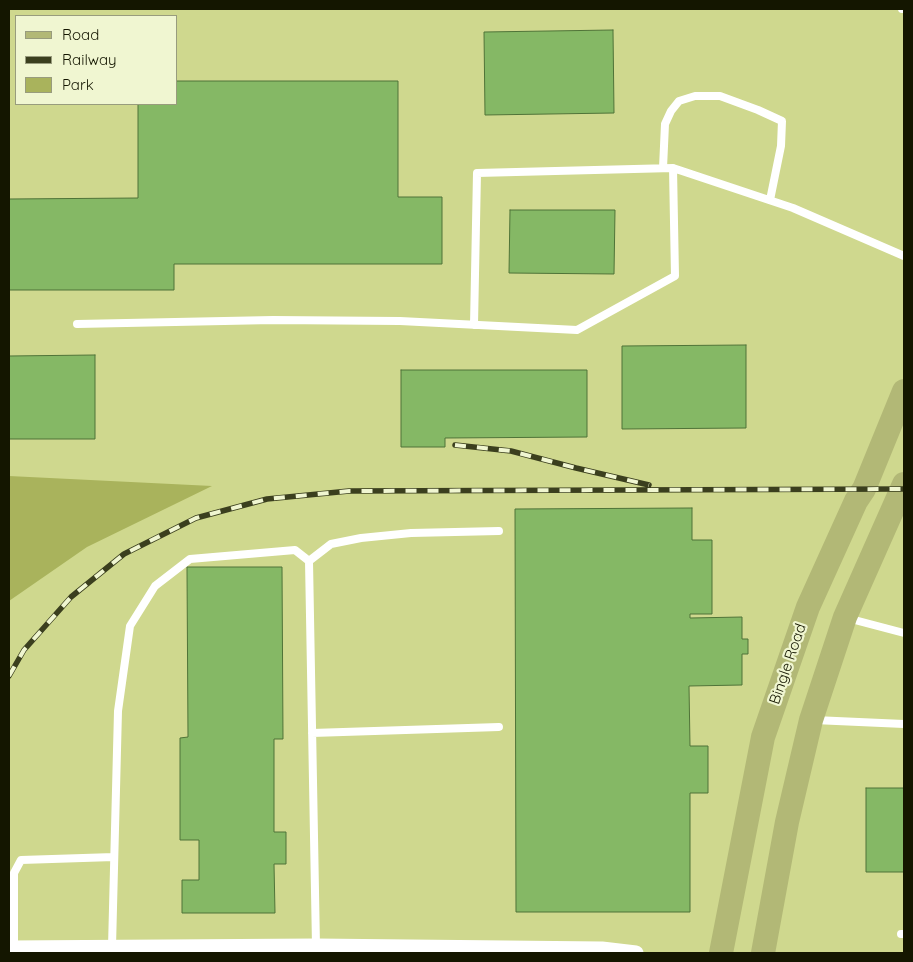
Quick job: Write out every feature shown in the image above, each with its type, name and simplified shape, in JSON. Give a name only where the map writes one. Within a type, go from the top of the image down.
[{"type":"main road","name":"Bingle Road","points":[[721,953],[763,737],[808,607],[856,501],[864,489],[904,391]]},
{"type":"main road","points":[[763,953],[788,822],[811,720],[845,617],[904,484]]},
{"type":"main road","points":[[808,607],[845,617]]},
{"type":"street","points":[[11,948],[316,946],[602,948],[636,953]]},
{"type":"lane","points":[[663,168],[665,124],[671,111],[679,101],[695,96],[720,96],[782,121],[781,146],[770,200]]},
{"type":"lane","points":[[77,324],[283,320],[400,321],[577,330],[675,276],[673,168]]},
{"type":"lane","points":[[474,325],[476,173],[673,168],[793,208],[904,256]]},
{"type":"lane","points":[[309,561],[331,544],[361,538],[411,533],[499,531]]},
{"type":"lane","points":[[112,947],[118,712],[130,626],[155,586],[190,559],[295,550],[309,561]]},
{"type":"lane","points":[[309,561],[316,946]]},
{"type":"lane","points":[[845,617],[904,633]]},
{"type":"lane","points":[[811,720],[904,724]]},
{"type":"lane","points":[[312,732],[499,726]]},
{"type":"lane","points":[[11,948],[14,873],[21,860],[114,857]]},
{"type":"green space","points":[[9,476],[212,486],[87,547],[9,601]]},
{"type":"building","points":[[613,30],[614,113],[485,115],[484,32]]},
{"type":"building","points":[[178,81],[398,81],[398,197],[442,197],[442,264],[174,264],[174,290],[9,290],[9,199],[138,198],[138,105],[178,105]]},
{"type":"building","points":[[510,210],[615,210],[614,274],[509,273]]},
{"type":"building","points":[[746,345],[746,428],[622,429],[622,346]]},
{"type":"building","points":[[95,355],[95,439],[9,439],[9,356]]},
{"type":"building","points":[[401,370],[587,370],[587,437],[445,438],[445,447],[401,447]]},
{"type":"building","points":[[692,508],[692,540],[712,540],[712,614],[690,614],[690,618],[742,617],[742,639],[748,639],[748,654],[742,654],[742,685],[689,686],[690,746],[708,746],[708,793],[690,793],[690,912],[516,912],[515,509]]},
{"type":"building","points":[[187,567],[282,567],[283,739],[274,739],[274,832],[286,832],[286,864],[274,864],[275,913],[182,913],[182,880],[199,880],[199,840],[180,840],[180,738],[188,737]]},
{"type":"building","points":[[866,788],[904,788],[904,872],[866,872]]},
{"type":"railway","points":[[455,445],[511,451],[649,485]]},
{"type":"railway","points":[[9,676],[24,650],[71,597],[124,554],[196,518],[267,499],[349,491],[904,489]]}]
